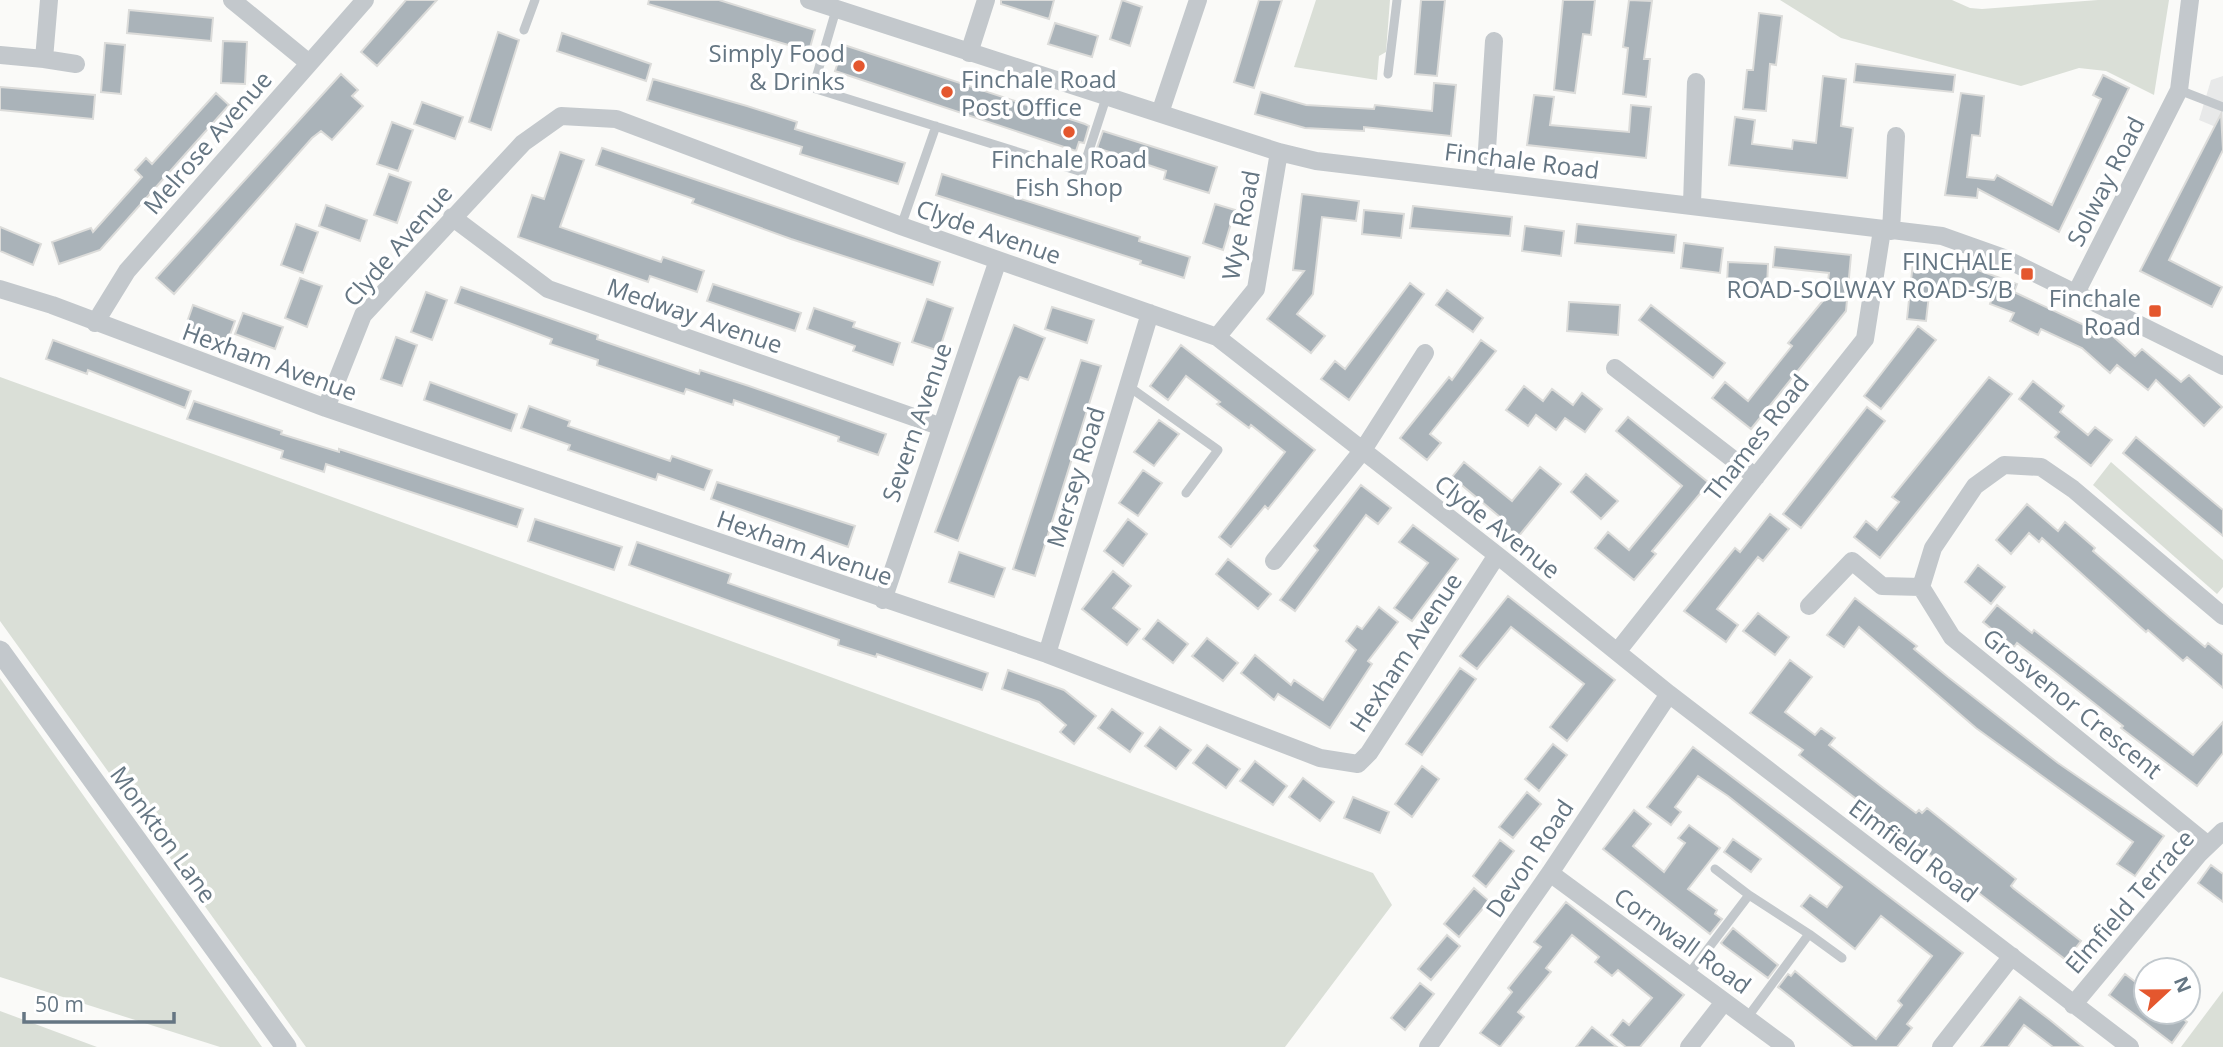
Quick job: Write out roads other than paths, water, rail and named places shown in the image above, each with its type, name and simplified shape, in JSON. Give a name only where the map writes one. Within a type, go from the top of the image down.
[{"type":"street","points":[[44,59],[49,0]]},
{"type":"street","points":[[232,0],[309,63]]},
{"type":"street","name":"Melrose Avenue","points":[[96,323],[127,271],[365,0]]},
{"type":"street","name":"Finchale Road","points":[[809,0],[1279,152],[1316,160],[1942,236],[2004,258],[2223,366]]},
{"type":"street","points":[[969,53],[986,0]]},
{"type":"street","points":[[1160,113],[1198,0]]},
{"type":"street","name":"Solway Road","points":[[2076,293],[2179,90],[2190,0]]},
{"type":"street","points":[[1485,180],[1494,41]]},
{"type":"street","points":[[0,55],[76,64]]},
{"type":"street","points":[[1692,204],[1696,82]]},
{"type":"street","name":"Clyde Avenue","points":[[326,408],[363,315],[523,143],[561,116],[616,119],[901,226],[1217,337],[1497,555],[1669,694]]},
{"type":"street","name":"Thames Road","points":[[1617,652],[1866,339],[1887,230],[1896,136]]},
{"type":"street","name":"Wye Road","points":[[1217,337],[1256,289],[1279,152]]},
{"type":"street","name":"Medway Avenue","points":[[452,217],[548,289],[939,426]]},
{"type":"street","name":"Severn Avenue","points":[[883,600],[939,426],[998,260]]},
{"type":"street","name":"Hexham Avenue","points":[[0,289],[326,408],[1047,654],[1320,758],[1358,764],[1369,753],[1497,555]]},
{"type":"street","name":"Mersey Road","points":[[1047,654],[1150,313]]},
{"type":"street","points":[[1274,561],[1363,450],[1425,353]]},
{"type":"street","points":[[1615,368],[1756,477]]},
{"type":"street","points":[[1809,606],[1852,561],[1882,586],[1921,587],[1933,548],[1975,486],[2004,466],[2041,467],[2073,489],[2223,616]]},
{"type":"street","name":"Grosvenor Crescent","points":[[1921,587],[1952,637],[2208,845]]},
{"type":"street","name":"Monkton Lane","points":[[0,651],[286,1047]]},
{"type":"street","name":"Devon Road","points":[[1428,1047],[1550,873],[1669,694]]},
{"type":"street","name":"Elmfield Road","points":[[1669,694],[2130,1047]]},
{"type":"street","name":"Elmfield Terrace","points":[[2073,1005],[2208,845],[2223,831]]},
{"type":"street","name":"Cornwall Road","points":[[1550,873],[1786,1047]]},
{"type":"street","points":[[1941,1047],[2012,956]]},
{"type":"street","points":[[1689,1047],[1724,1002]]},
{"type":"lane","points":[[524,30],[535,0]]},
{"type":"lane","points":[[1388,74],[1397,0]]},
{"type":"lane","points":[[836,10],[813,88],[1082,172],[1107,95]]},
{"type":"lane","points":[[2179,90],[2223,107]]},
{"type":"lane","points":[[901,226],[936,126]]},
{"type":"lane","points":[[1128,386],[1218,450],[1186,493]]},
{"type":"lane","points":[[1715,869],[1842,958]]},
{"type":"lane","points":[[1688,975],[1749,895]]},
{"type":"lane","points":[[1747,1018],[1809,934]]},
{"type":"place","name":"Simply Food & Drinks","points":[[859,66]]},
{"type":"place","name":"Finchale Road Post Office","points":[[947,92]]},
{"type":"place","name":"Finchale Road Fish Shop","points":[[1069,132]]},
{"type":"place","name":"FINCHALE ROAD-SOLWAY ROAD-S/B","points":[[2027,274]]},
{"type":"place","name":"Finchale Road","points":[[2155,311]]}]
